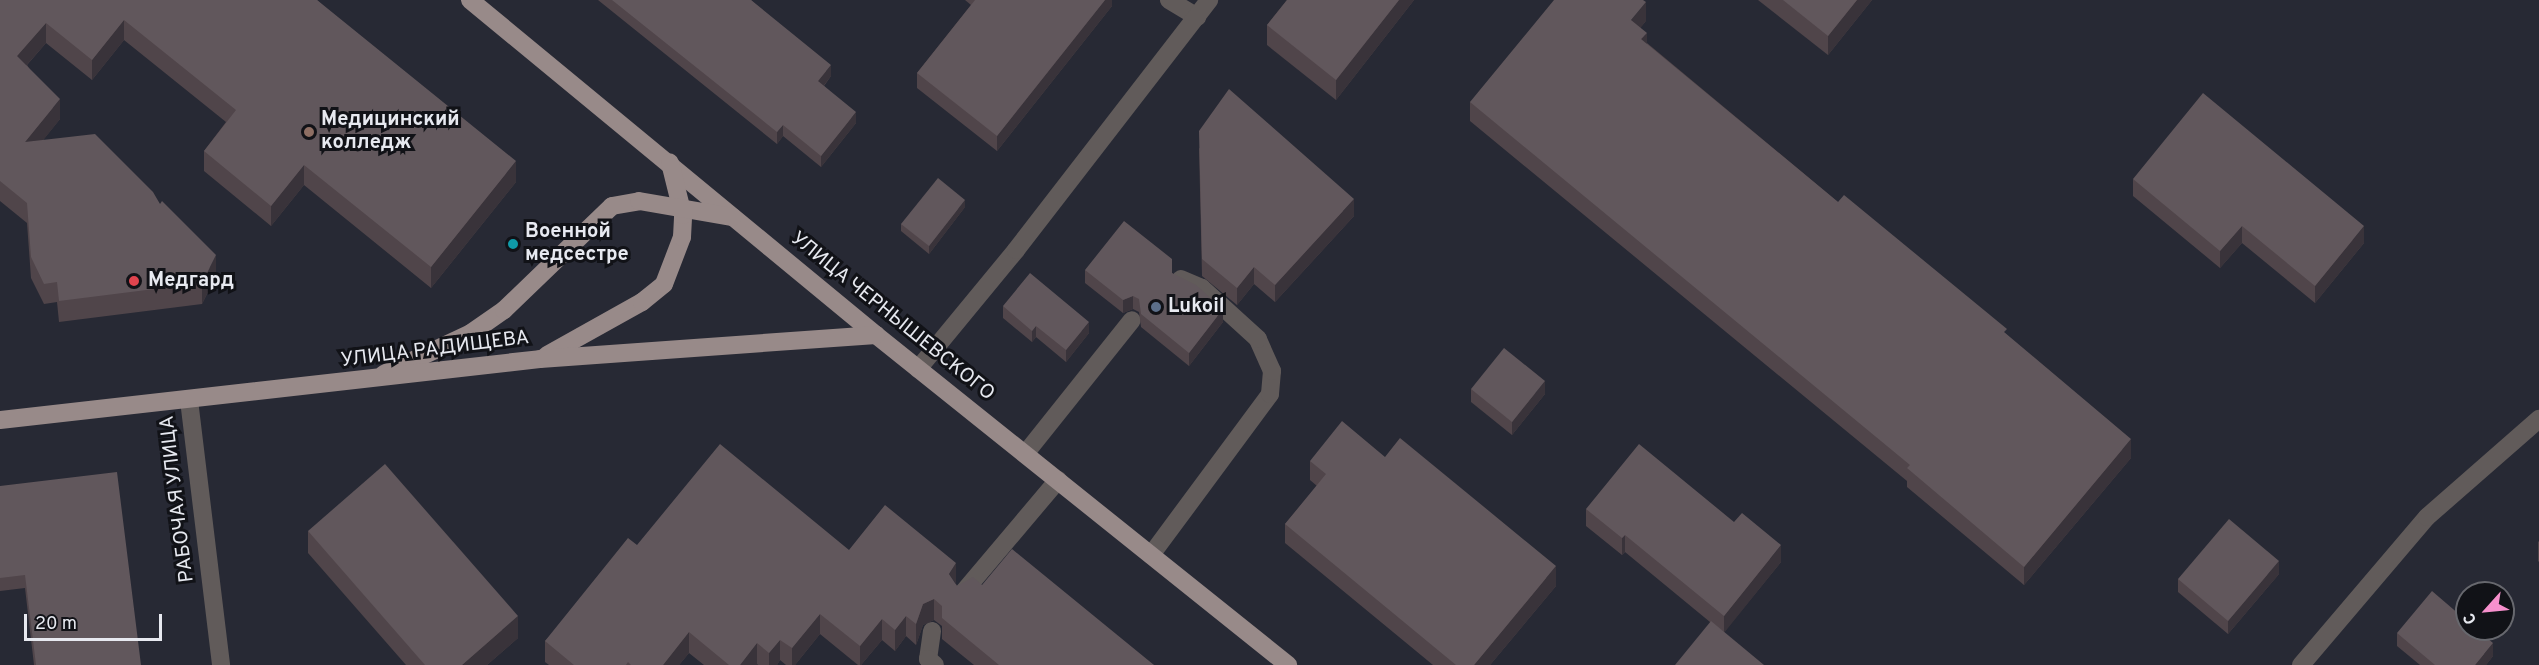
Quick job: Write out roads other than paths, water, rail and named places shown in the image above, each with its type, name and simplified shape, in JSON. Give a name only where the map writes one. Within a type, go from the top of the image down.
[{"type":"main road","name":"УЛИЦА ЧЕРНЫШЕВСКОГО","points":[[470,0],[876,335],[1288,665]]},
{"type":"main road","points":[[540,359],[642,302],[664,284],[682,237],[681,208],[670,163]]},
{"type":"main road","points":[[368,381],[471,333],[504,310],[612,206],[639,201],[735,217]]},
{"type":"main road","name":"УЛИЦА РАДИЩЕВА","points":[[0,420],[368,381],[540,359],[876,335]]},
{"type":"street","points":[[1169,0],[1197,16]]},
{"type":"street","points":[[918,369],[1209,0]]},
{"type":"street","points":[[1151,555],[1270,394],[1272,371],[1258,339],[1202,288],[1181,279]]},
{"type":"street","points":[[1025,454],[1132,320]]},
{"type":"street","name":"РАБОЧАЯ УЛИЦА","points":[[189,400],[221,665]]},
{"type":"street","points":[[2301,665],[2427,517],[2539,419]]},
{"type":"street","points":[[960,596],[1058,480]]},
{"type":"street","points":[[928,663],[932,631]]},
{"type":"place","name":"Медицинский колледж","points":[[309,132]]},
{"type":"place","name":"Военной медсестре","points":[[513,244]]},
{"type":"place","name":"Медгард","points":[[134,281]]},
{"type":"place","name":"Lukoil","points":[[1156,307]]}]
